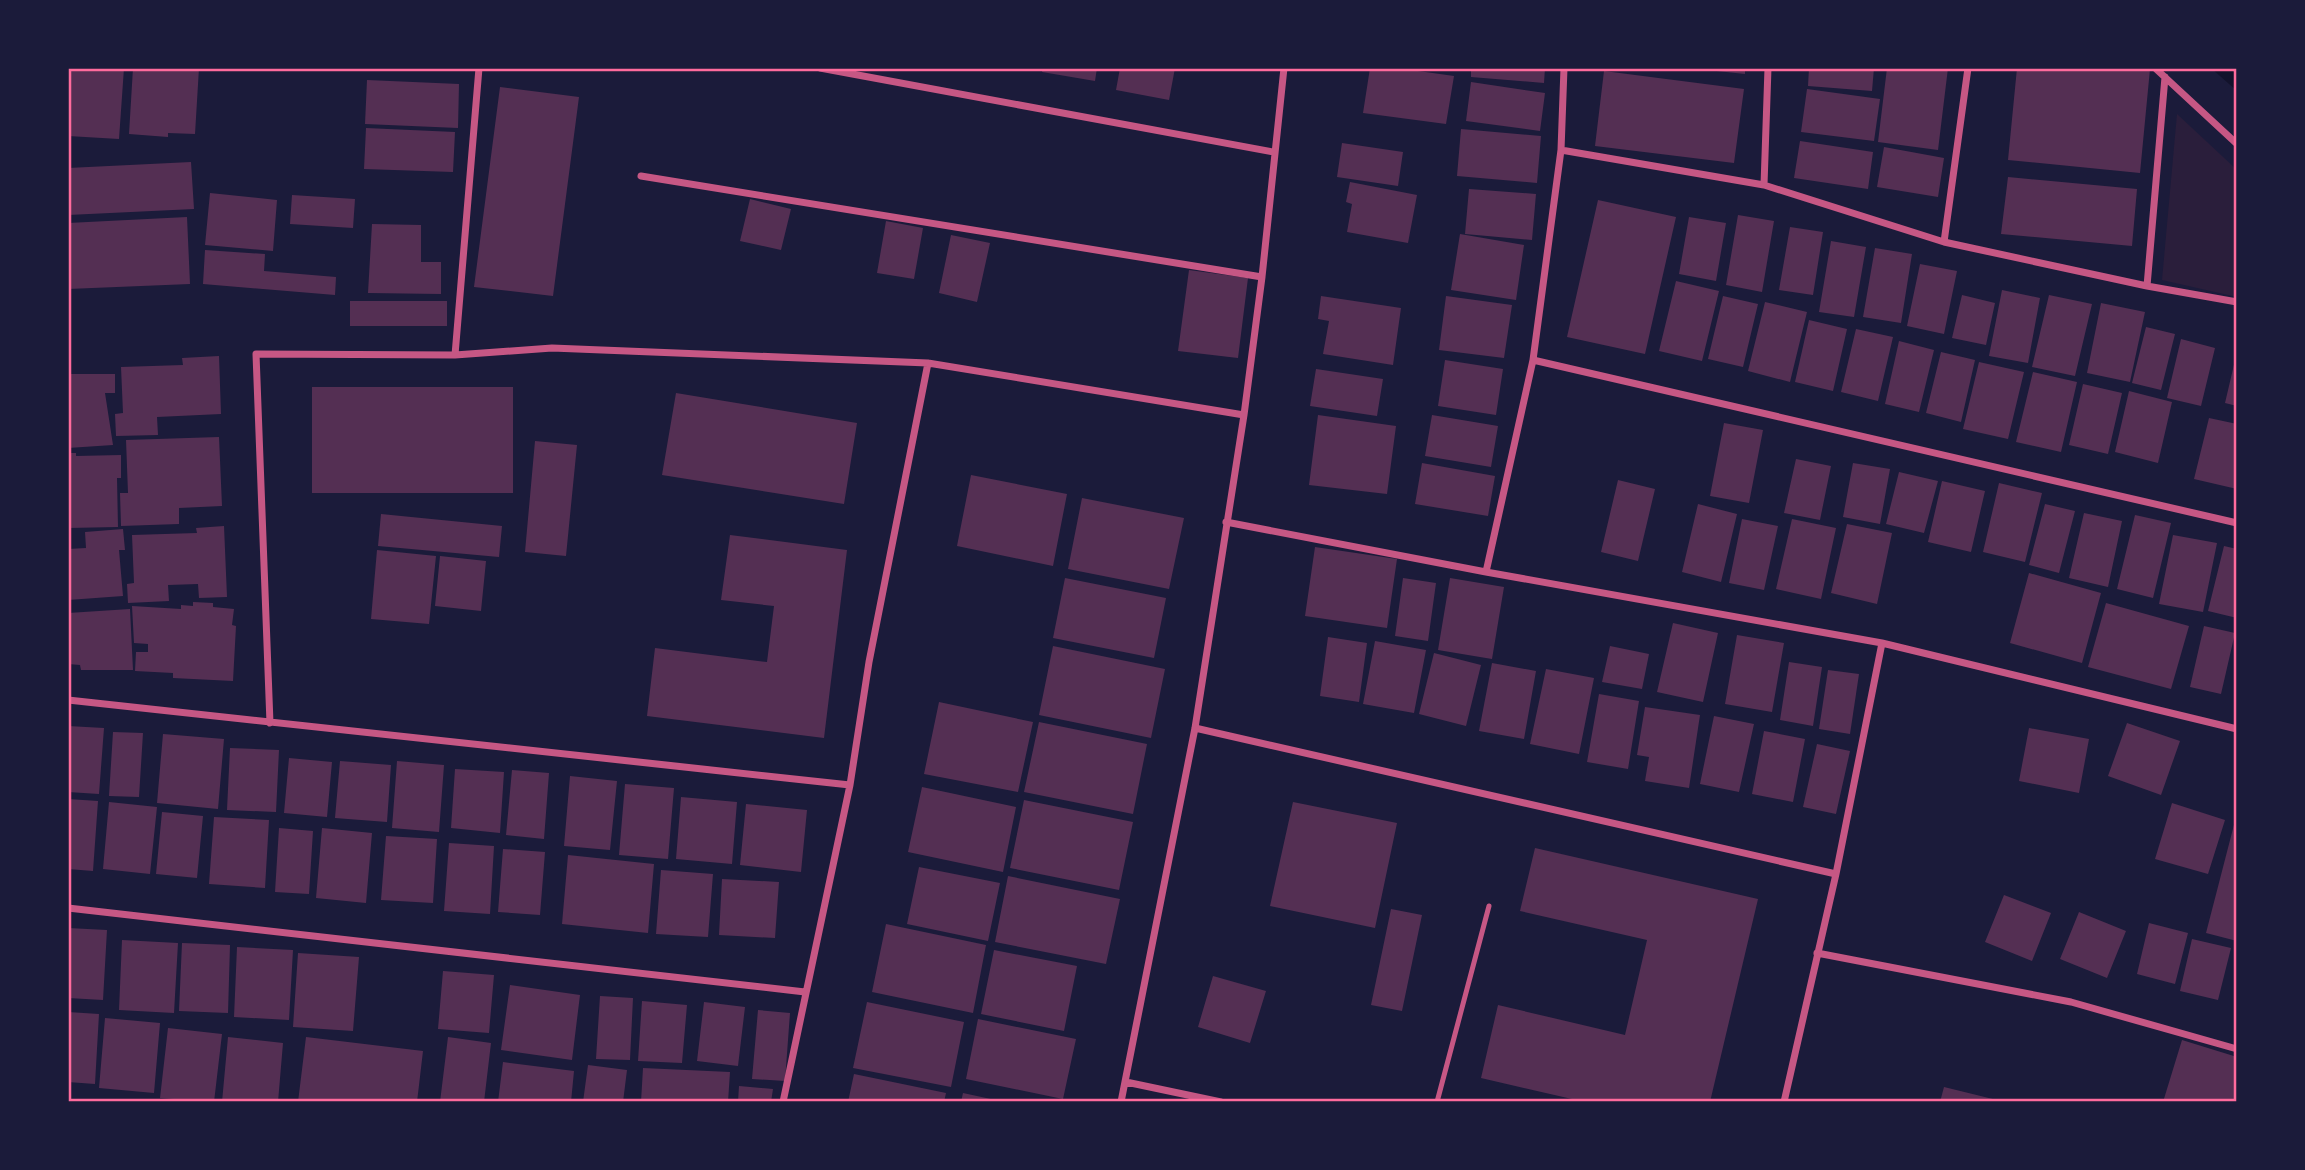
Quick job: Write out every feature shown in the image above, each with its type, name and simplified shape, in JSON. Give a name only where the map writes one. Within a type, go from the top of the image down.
[{"type":"street","points":[[455,355],[479,68]]},
{"type":"street","points":[[820,68],[1273,152]]},
{"type":"street","points":[[1121,1102],[1195,729],[1244,415],[1284,68]]},
{"type":"street","points":[[1486,572],[1533,360],[1561,150],[1564,68]]},
{"type":"street","points":[[1764,185],[1768,68]]},
{"type":"street","points":[[1944,242],[1968,68]]},
{"type":"street","points":[[2155,68],[2237,144]]},
{"type":"street","points":[[2147,286],[2165,77]]},
{"type":"street","points":[[1561,150],[1764,185],[1944,242],[2147,286],[2237,302]]},
{"type":"street","points":[[641,176],[1262,277]]},
{"type":"street","points":[[270,723],[256,354],[455,355],[552,348],[928,363],[1244,415]]},
{"type":"street","points":[[1533,360],[2237,523]]},
{"type":"street","points":[[783,1102],[850,785],[869,662],[928,363]]},
{"type":"street","points":[[1226,522],[1882,643],[2237,729]]},
{"type":"street","points":[[1784,1102],[1836,874],[1882,643]]},
{"type":"street","points":[[68,700],[850,785]]},
{"type":"street","points":[[1195,729],[1836,874]]},
{"type":"street","points":[[68,908],[805,992]]},
{"type":"street","points":[[1817,953],[2071,1002],[2237,1049]]},
{"type":"street","points":[[1126,1082],[1221,1102]]},
{"type":"lane","points":[[1437,1102],[1489,906]]},
{"type":"shaded area","points":[[2177,114],[2237,170],[2237,297],[2162,280]]},
{"type":"building","points":[[68,68],[124,68],[119,139],[68,136]]},
{"type":"building","points":[[133,68],[199,68],[195,134],[168,133],[168,137],[129,134]]},
{"type":"building","points":[[1043,68],[1097,68],[1095,81],[1042,72]]},
{"type":"building","points":[[1120,68],[1175,68],[1169,100],[1116,90]]},
{"type":"building","points":[[1370,68],[1397,68],[1454,76],[1446,124],[1363,113]]},
{"type":"building","points":[[1471,68],[1545,68],[1544,83],[1471,77]]},
{"type":"building","points":[[1745,68],[1745,74],[1707,70]]},
{"type":"building","points":[[1809,68],[1874,68],[1872,91],[1808,86]]},
{"type":"building","points":[[1887,68],[1948,68],[1938,150],[1878,142]]},
{"type":"building","points":[[2017,68],[2150,69],[2140,173],[2008,160]]},
{"type":"building","points":[[1604,71],[1744,89],[1734,163],[1595,146]]},
{"type":"building","points":[[367,80],[459,84],[458,128],[365,124]]},
{"type":"building","points":[[1471,82],[1545,93],[1540,131],[1466,121]]},
{"type":"building","points":[[500,87],[579,97],[553,296],[474,287]]},
{"type":"building","points":[[1807,89],[1880,99],[1874,141],[1801,132]]},
{"type":"building","points":[[366,128],[455,132],[453,172],[364,169]]},
{"type":"building","points":[[1461,129],[1541,136],[1537,183],[1457,176]]},
{"type":"building","points":[[1800,141],[1873,152],[1868,189],[1794,178]]},
{"type":"building","points":[[1342,143],[1403,152],[1398,186],[1337,177]]},
{"type":"building","points":[[1884,147],[1944,158],[1938,197],[1877,187]]},
{"type":"building","points":[[191,162],[194,209],[68,215],[68,168]]},
{"type":"building","points":[[2008,177],[2137,189],[2132,246],[2001,234]]},
{"type":"building","points":[[1350,182],[1417,195],[1408,243],[1347,232],[1352,204],[1346,202]]},
{"type":"building","points":[[1469,189],[1536,194],[1532,240],[1465,234]]},
{"type":"building","points":[[210,193],[277,200],[273,251],[205,245]]},
{"type":"building","points":[[292,195],[355,199],[353,228],[290,224]]},
{"type":"building","points":[[750,199],[791,209],[781,250],[740,241]]},
{"type":"building","points":[[1598,200],[1676,217],[1645,354],[1567,337]]},
{"type":"building","points":[[1738,215],[1774,221],[1762,292],[1726,285]]},
{"type":"building","points":[[187,217],[190,284],[68,289],[68,223]]},
{"type":"building","points":[[1689,217],[1726,223],[1716,281],[1679,274]]},
{"type":"building","points":[[886,221],[923,228],[914,279],[877,273]]},
{"type":"building","points":[[372,224],[421,225],[421,262],[441,262],[441,294],[368,293]]},
{"type":"building","points":[[1790,227],[1823,232],[1813,295],[1779,290]]},
{"type":"building","points":[[1460,234],[1524,245],[1516,300],[1451,290]]},
{"type":"building","points":[[951,235],[990,243],[977,302],[939,293]]},
{"type":"building","points":[[1831,241],[1866,247],[1854,317],[1819,312]]},
{"type":"building","points":[[1875,248],[1912,254],[1901,323],[1863,317]]},
{"type":"building","points":[[205,250],[265,254],[264,271],[336,277],[335,295],[203,284]]},
{"type":"building","points":[[1920,264],[1957,271],[1944,334],[1907,326]]},
{"type":"building","points":[[1189,270],[1248,278],[1238,358],[1178,351]]},
{"type":"building","points":[[1676,281],[1719,291],[1702,361],[1659,351]]},
{"type":"building","points":[[2002,290],[2040,298],[2028,363],[1989,356]]},
{"type":"building","points":[[1962,295],[1995,303],[1986,345],[1952,338]]},
{"type":"building","points":[[2049,295],[2092,304],[2075,376],[2032,367]]},
{"type":"building","points":[[1321,296],[1401,308],[1393,365],[1323,354],[1329,321],[1318,319]]},
{"type":"building","points":[[1446,296],[1512,305],[1504,358],[1439,350]]},
{"type":"building","points":[[1723,296],[1758,304],[1743,367],[1708,359]]},
{"type":"building","points":[[350,301],[447,301],[447,326],[350,326]]},
{"type":"building","points":[[1765,302],[1807,312],[1790,382],[1748,371]]},
{"type":"building","points":[[2101,303],[2145,312],[2130,382],[2087,373]]},
{"type":"building","points":[[1809,320],[1847,329],[1833,391],[1795,382]]},
{"type":"building","points":[[2146,327],[2175,334],[2161,390],[2132,383]]},
{"type":"building","points":[[1856,329],[1893,337],[1878,401],[1841,392]]},
{"type":"building","points":[[2181,339],[2215,348],[2201,406],[2167,398]]},
{"type":"building","points":[[1899,341],[1934,350],[1919,412],[1885,404]]},
{"type":"building","points":[[1941,352],[1975,360],[1961,422],[1926,413]]},
{"type":"building","points":[[219,356],[221,414],[157,417],[158,435],[116,436],[115,414],[123,413],[121,367],[183,365],[182,358]]},
{"type":"building","points":[[2237,356],[2237,406],[2225,403]]},
{"type":"building","points":[[1445,360],[1503,369],[1496,415],[1438,406]]},
{"type":"building","points":[[1979,362],[2024,372],[2008,439],[1963,429]]},
{"type":"building","points":[[1316,369],[1383,379],[1377,416],[1310,406]]},
{"type":"building","points":[[2033,372],[2077,382],[2061,452],[2016,442]]},
{"type":"building","points":[[68,374],[115,374],[115,393],[105,393],[113,445],[68,448]]},
{"type":"building","points":[[2083,384],[2122,393],[2108,454],[2069,445]]},
{"type":"building","points":[[312,387],[513,387],[513,493],[312,493]]},
{"type":"building","points":[[2129,391],[2172,402],[2158,463],[2115,452]]},
{"type":"building","points":[[676,393],[857,423],[844,504],[662,475]]},
{"type":"building","points":[[1318,415],[1396,426],[1387,494],[1309,485]]},
{"type":"building","points":[[1432,415],[1498,426],[1491,467],[1425,456]]},
{"type":"building","points":[[2209,418],[2237,424],[2237,489],[2194,479]]},
{"type":"building","points":[[1724,423],[1763,430],[1749,503],[1710,496]]},
{"type":"building","points":[[219,437],[222,506],[179,508],[179,524],[121,526],[120,493],[128,493],[126,440]]},
{"type":"building","points":[[535,441],[577,445],[566,556],[525,552]]},
{"type":"building","points":[[68,453],[76,453],[76,456],[121,455],[121,478],[117,478],[118,527],[68,528]]},
{"type":"building","points":[[1796,459],[1831,466],[1820,520],[1784,513]]},
{"type":"building","points":[[1422,463],[1495,476],[1488,516],[1415,504]]},
{"type":"building","points":[[1853,463],[1890,469],[1880,524],[1843,517]]},
{"type":"building","points":[[1899,472],[1938,481],[1924,533],[1886,524]]},
{"type":"building","points":[[971,475],[1067,494],[1053,566],[957,546]]},
{"type":"building","points":[[1618,480],[1655,489],[1638,561],[1601,552]]},
{"type":"building","points":[[1942,481],[1985,491],[1971,552],[1928,542]]},
{"type":"building","points":[[1999,483],[2042,493],[2025,562],[1983,552]]},
{"type":"building","points":[[1082,498],[1184,518],[1169,589],[1068,569]]},
{"type":"building","points":[[1698,504],[1737,514],[1721,582],[1682,572]]},
{"type":"building","points":[[2045,504],[2075,511],[2059,573],[2029,565]]},
{"type":"building","points":[[2084,513],[2122,521],[2108,587],[2069,578]]},
{"type":"building","points":[[381,514],[502,526],[499,557],[378,546]]},
{"type":"building","points":[[2135,515],[2171,523],[2153,598],[2117,589]]},
{"type":"building","points":[[1742,519],[1778,526],[1764,590],[1729,583]]},
{"type":"building","points":[[1792,519],[1836,528],[1821,599],[1776,589]]},
{"type":"building","points":[[1847,524],[1892,533],[1877,604],[1831,593]]},
{"type":"building","points":[[224,526],[227,597],[199,598],[198,584],[168,585],[169,601],[128,603],[127,584],[134,583],[132,535],[197,533],[196,528]]},
{"type":"building","points":[[123,529],[125,550],[119,550],[123,596],[68,600],[68,549],[86,548],[85,532]]},
{"type":"building","points":[[730,535],[847,550],[824,738],[647,716],[655,648],[767,662],[774,606],[721,600]]},
{"type":"building","points":[[2173,535],[2217,543],[2203,612],[2159,604]]},
{"type":"building","points":[[2224,546],[2237,549],[2237,618],[2208,611]]},
{"type":"building","points":[[1315,547],[1397,559],[1387,628],[1305,616]]},
{"type":"building","points":[[377,550],[436,556],[429,624],[371,619]]},
{"type":"building","points":[[440,556],[486,561],[481,611],[435,606]]},
{"type":"building","points":[[2029,573],[2101,593],[2082,663],[2010,643]]},
{"type":"building","points":[[1065,578],[1166,598],[1154,658],[1053,638]]},
{"type":"building","points":[[1403,578],[1436,583],[1428,641],[1395,636]]},
{"type":"building","points":[[1450,578],[1504,587],[1492,659],[1438,650]]},
{"type":"building","points":[[193,602],[213,603],[213,607],[234,609],[232,625],[236,626],[233,681],[173,678],[173,673],[135,671],[136,652],[148,652],[148,644],[134,643],[132,606],[181,609],[181,605],[193,606]]},
{"type":"building","points":[[2106,603],[2189,626],[2171,689],[2088,667]]},
{"type":"building","points":[[130,609],[133,670],[81,670],[80,665],[68,664],[68,613]]},
{"type":"building","points":[[1673,623],[1718,633],[1703,702],[1657,692]]},
{"type":"building","points":[[2204,626],[2235,633],[2221,694],[2190,687]]},
{"type":"building","points":[[1737,635],[1784,643],[1772,712],[1725,704]]},
{"type":"building","points":[[1328,637],[1367,643],[1359,702],[1320,696]]},
{"type":"building","points":[[1375,641],[1426,650],[1414,713],[1363,704]]},
{"type":"building","points":[[1053,646],[1165,669],[1151,738],[1039,715]]},
{"type":"building","points":[[1610,646],[1649,654],[1642,689],[1602,682]]},
{"type":"building","points":[[1434,653],[1481,665],[1466,726],[1419,714]]},
{"type":"building","points":[[1789,662],[1822,667],[1813,726],[1780,720]]},
{"type":"building","points":[[1492,663],[1536,671],[1524,739],[1479,731]]},
{"type":"building","points":[[1546,669],[1594,678],[1579,754],[1530,744]]},
{"type":"building","points":[[1828,670],[1859,674],[1850,734],[1819,729]]},
{"type":"building","points":[[1599,694],[1639,701],[1628,769],[1587,762]]},
{"type":"building","points":[[939,702],[1033,722],[1018,792],[924,774]]},
{"type":"building","points":[[1645,707],[1700,715],[1689,788],[1645,781],[1649,757],[1637,755]]},
{"type":"building","points":[[1714,716],[1754,724],[1739,792],[1700,784]]},
{"type":"building","points":[[1039,722],[1147,744],[1133,814],[1024,792]]},
{"type":"building","points":[[2127,723],[2180,741],[2161,795],[2108,776]]},
{"type":"building","points":[[68,726],[104,728],[99,794],[68,792]]},
{"type":"building","points":[[2029,728],[2089,739],[2079,793],[2019,781]]},
{"type":"building","points":[[1764,731],[1805,739],[1793,802],[1752,794]]},
{"type":"building","points":[[113,732],[143,733],[139,797],[109,796]]},
{"type":"building","points":[[163,734],[224,739],[218,809],[157,803]]},
{"type":"building","points":[[1817,744],[1850,751],[1836,814],[1803,807]]},
{"type":"building","points":[[230,748],[279,750],[276,812],[227,810]]},
{"type":"building","points":[[289,758],[332,762],[327,817],[284,813]]},
{"type":"building","points":[[340,761],[391,765],[387,822],[335,818]]},
{"type":"building","points":[[397,761],[444,765],[439,832],[392,828]]},
{"type":"building","points":[[455,769],[504,772],[500,833],[451,828]]},
{"type":"building","points":[[512,770],[549,773],[544,839],[506,835]]},
{"type":"building","points":[[570,776],[617,781],[610,850],[564,846]]},
{"type":"building","points":[[625,784],[674,788],[668,859],[619,855]]},
{"type":"building","points":[[922,787],[1016,807],[1003,872],[908,852]]},
{"type":"building","points":[[681,797],[737,802],[732,864],[676,859]]},
{"type":"building","points":[[68,799],[98,801],[93,871],[68,869]]},
{"type":"building","points":[[1024,800],[1133,822],[1119,890],[1010,868]]},
{"type":"building","points":[[109,802],[157,807],[150,874],[103,869]]},
{"type":"building","points":[[1293,802],[1397,823],[1375,928],[1270,906]]},
{"type":"building","points":[[2172,803],[2225,820],[2208,874],[2155,859]]},
{"type":"building","points":[[746,804],[807,810],[801,872],[740,865]]},
{"type":"building","points":[[162,812],[203,816],[197,878],[156,874]]},
{"type":"building","points":[[214,817],[269,820],[265,888],[209,884]]},
{"type":"building","points":[[2237,818],[2237,941],[2206,933]]},
{"type":"building","points":[[279,828],[313,831],[309,894],[275,892]]},
{"type":"building","points":[[322,828],[372,833],[366,903],[316,898]]},
{"type":"building","points":[[386,836],[437,839],[433,903],[381,900]]},
{"type":"building","points":[[449,843],[494,846],[490,914],[444,911]]},
{"type":"building","points":[[1535,848],[1758,899],[1710,1102],[1585,1102],[1481,1078],[1498,1005],[1625,1035],[1647,940],[1520,911]]},
{"type":"building","points":[[503,849],[545,852],[540,915],[498,912]]},
{"type":"building","points":[[568,855],[654,864],[648,933],[562,924]]},
{"type":"building","points":[[919,867],[1000,883],[988,941],[907,924]]},
{"type":"building","points":[[661,870],[713,874],[708,937],[656,934]]},
{"type":"building","points":[[1008,876],[1120,899],[1106,964],[995,942]]},
{"type":"building","points":[[722,879],[779,882],[775,938],[719,935]]},
{"type":"building","points":[[2004,895],[2051,913],[2032,961],[1985,942]]},
{"type":"building","points":[[1391,909],[1422,915],[1402,1011],[1371,1005]]},
{"type":"building","points":[[2079,912],[2126,931],[2107,978],[2060,959]]},
{"type":"building","points":[[2149,923],[2188,933],[2175,984],[2137,974]]},
{"type":"building","points":[[886,924],[986,945],[973,1013],[872,992]]},
{"type":"building","points":[[68,928],[107,930],[103,1000],[68,998]]},
{"type":"building","points":[[2192,939],[2231,948],[2218,1000],[2180,991]]},
{"type":"building","points":[[122,940],[178,943],[174,1013],[119,1010]]},
{"type":"building","points":[[182,943],[230,945],[228,1013],[179,1011]]},
{"type":"building","points":[[237,947],[293,950],[289,1020],[234,1017]]},
{"type":"building","points":[[994,950],[1077,966],[1064,1031],[981,1014]]},
{"type":"building","points":[[298,953],[359,957],[353,1031],[293,1027]]},
{"type":"building","points":[[443,971],[494,975],[489,1033],[438,1029]]},
{"type":"building","points":[[1213,976],[1266,991],[1250,1043],[1198,1027]]},
{"type":"building","points":[[510,985],[580,995],[572,1060],[501,1050]]},
{"type":"building","points":[[600,996],[633,998],[630,1060],[596,1059]]},
{"type":"building","points":[[642,1001],[687,1005],[682,1063],[638,1061]]},
{"type":"building","points":[[704,1002],[745,1007],[738,1066],[697,1061]]},
{"type":"building","points":[[867,1002],[964,1022],[951,1087],[853,1068]]},
{"type":"building","points":[[758,1010],[790,1013],[785,1081],[752,1079]]},
{"type":"building","points":[[68,1012],[99,1014],[95,1084],[68,1082]]},
{"type":"building","points":[[105,1018],[160,1023],[154,1093],[99,1088]]},
{"type":"building","points":[[978,1019],[1076,1039],[1063,1099],[966,1079]]},
{"type":"building","points":[[168,1028],[222,1034],[214,1102],[160,1098]]},
{"type":"building","points":[[228,1037],[283,1043],[278,1102],[222,1102]]},
{"type":"building","points":[[306,1037],[423,1051],[417,1102],[298,1102]]},
{"type":"building","points":[[448,1037],[491,1043],[484,1102],[440,1102]]},
{"type":"building","points":[[2182,1040],[2237,1057],[2237,1102],[2163,1102]]},
{"type":"building","points":[[503,1062],[574,1071],[571,1102],[498,1102]]},
{"type":"building","points":[[588,1065],[627,1070],[623,1102],[583,1102]]},
{"type":"building","points":[[643,1068],[730,1072],[728,1102],[641,1102]]},
{"type":"building","points":[[854,1074],[946,1093],[944,1102],[848,1102]]},
{"type":"building","points":[[739,1086],[773,1089],[771,1102],[738,1102]]},
{"type":"building","points":[[1944,1087],[2001,1101],[2001,1102],[1940,1102]]},
{"type":"building","points":[[963,1093],[1000,1101],[1000,1102],[961,1102]]},
{"type":"waterway","points":[[2220,68],[2237,83]]}]
